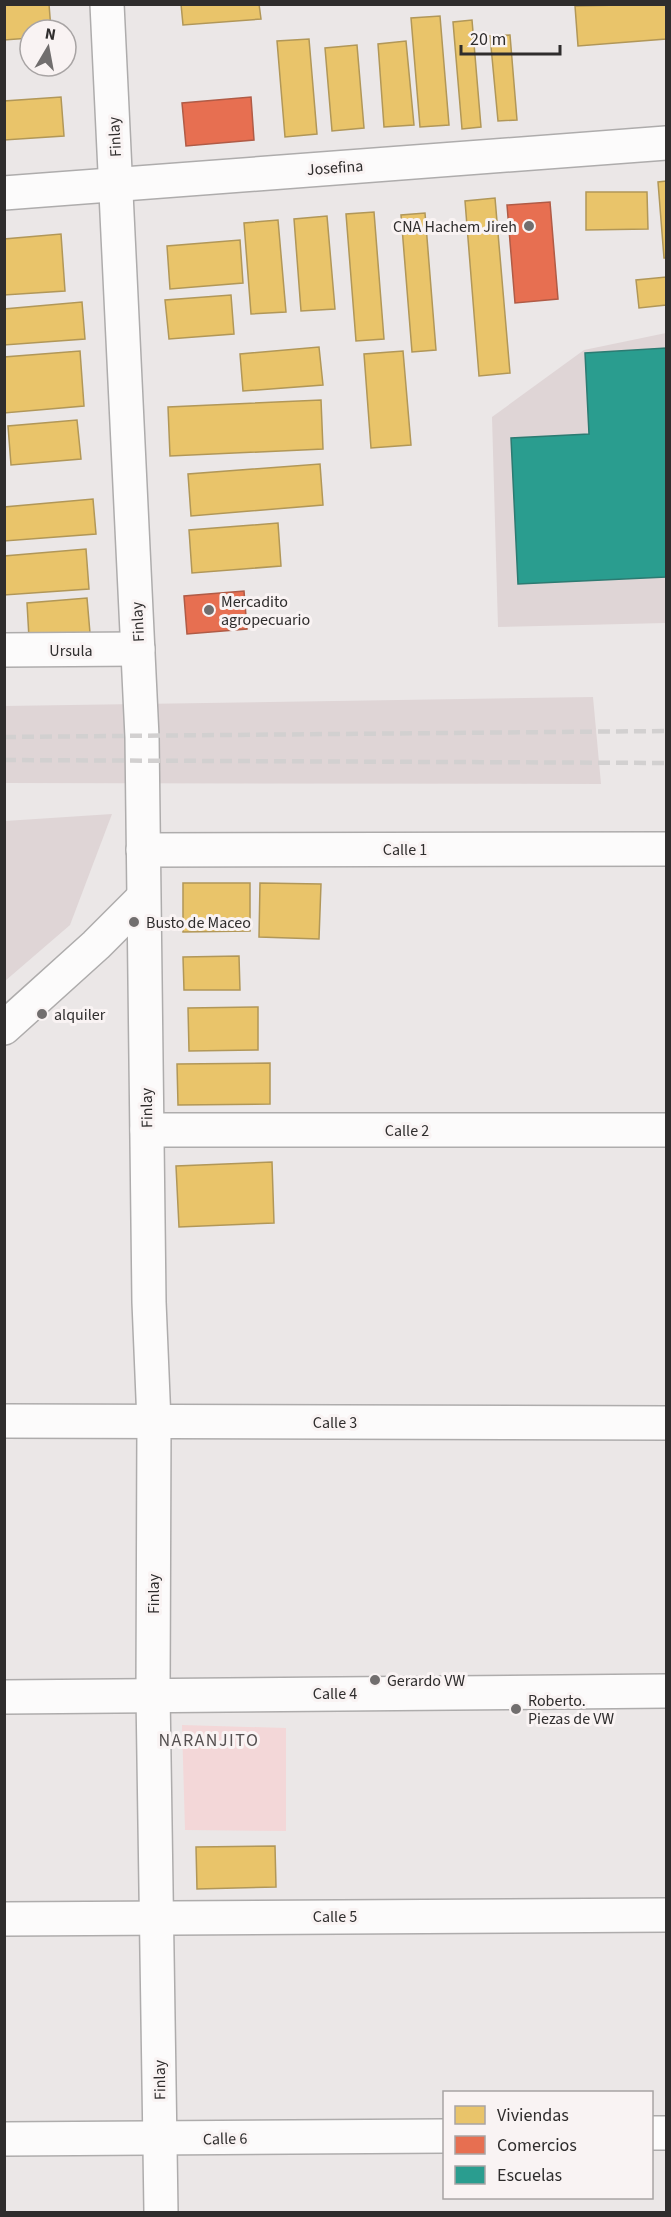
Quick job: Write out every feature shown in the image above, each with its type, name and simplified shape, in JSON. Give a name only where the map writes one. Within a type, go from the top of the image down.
[{"type":"street","name":"Finlay","points":[[107,4],[138,649],[143,850],[154,1422],[153,1694],[161,2204]]},
{"type":"street","name":"Josefina","points":[[4,193],[666,143]]},
{"type":"street","name":"Ursula","points":[[4,650],[138,649]]},
{"type":"street","name":"Calle 1","points":[[143,850],[666,849]]},
{"type":"street","points":[[4,1028],[96,945],[143,898]]},
{"type":"street","name":"Calle 2","points":[[147,1130],[666,1130]]},
{"type":"street","name":"Calle 3","points":[[4,1421],[666,1423]]},
{"type":"street","name":"Calle 4","points":[[4,1697],[666,1691]]},
{"type":"street","name":"Calle 5","points":[[4,1919],[666,1915]]},
{"type":"street","name":"Calle 6","points":[[4,2139],[443,2136]]},
{"type":"shaded area","points":[[666,333],[666,623],[498,627],[492,417],[584,350]]},
{"type":"shaded area","points":[[593,697],[601,784],[5,783],[4,706]]},
{"type":"shaded area","points":[[112,814],[70,925],[5,981],[5,821]]},
{"type":"shaded area","points":[[182,1725],[286,1728],[286,1831],[185,1830]]},
{"type":"building: Viviendas","points":[[4,4],[49,4],[50,18],[18,18],[18,39],[4,40]]},
{"type":"building: Viviendas","points":[[181,4],[259,4],[261,19],[183,25]]},
{"type":"building: Viviendas","points":[[666,4],[666,39],[578,46],[575,6]]},
{"type":"building: Viviendas","points":[[440,16],[449,125],[420,127],[411,18]]},
{"type":"building: Viviendas","points":[[472,20],[481,127],[462,129],[453,22]]},
{"type":"building: Viviendas","points":[[510,35],[517,120],[498,121],[490,36]]},
{"type":"building: Viviendas","points":[[309,39],[317,134],[285,137],[277,41]]},
{"type":"building: Viviendas","points":[[406,41],[414,125],[384,127],[378,44]]},
{"type":"building: Viviendas","points":[[357,45],[364,128],[332,131],[325,48]]},
{"type":"building: Viviendas","points":[[61,97],[64,136],[4,140],[4,101]]},
{"type":"building: Viviendas","points":[[666,181],[666,258],[664,258],[658,182]]},
{"type":"building: Viviendas","points":[[586,192],[647,192],[648,229],[586,230]]},
{"type":"building: Viviendas","points":[[495,198],[510,373],[479,376],[465,201]]},
{"type":"building: Viviendas","points":[[374,212],[384,339],[356,341],[346,214]]},
{"type":"building: Viviendas","points":[[425,213],[436,350],[412,352],[401,215]]},
{"type":"building: Viviendas","points":[[327,216],[335,309],[301,311],[294,219]]},
{"type":"building: Viviendas","points":[[278,220],[286,312],[251,314],[244,223]]},
{"type":"building: Viviendas","points":[[61,234],[65,291],[4,295],[4,239]]},
{"type":"building: Viviendas","points":[[240,240],[243,283],[170,289],[167,246]]},
{"type":"building: Viviendas","points":[[666,277],[666,305],[639,308],[636,280]]},
{"type":"building: Viviendas","points":[[231,295],[234,334],[169,339],[165,300]]},
{"type":"building: Viviendas","points":[[82,302],[85,339],[4,345],[4,309]]},
{"type":"building: Viviendas","points":[[319,347],[323,385],[243,391],[240,354]]},
{"type":"building: Viviendas","points":[[80,351],[84,406],[4,413],[4,357]]},
{"type":"building: Viviendas","points":[[403,351],[411,445],[371,448],[364,354]]},
{"type":"building: Viviendas","points":[[321,400],[323,449],[170,456],[168,407]]},
{"type":"building: Viviendas","points":[[77,420],[81,459],[11,465],[8,426]]},
{"type":"building: Viviendas","points":[[320,464],[323,505],[191,516],[188,474]]},
{"type":"building: Viviendas","points":[[93,499],[96,534],[4,541],[4,507]]},
{"type":"building: Viviendas","points":[[278,523],[281,566],[192,573],[189,530]]},
{"type":"building: Viviendas","points":[[86,549],[89,589],[4,595],[4,556]]},
{"type":"building: Viviendas","points":[[87,598],[90,633],[29,638],[27,603]]},
{"type":"building: Viviendas","points":[[183,883],[250,883],[250,931],[183,932]]},
{"type":"building: Viviendas","points":[[260,883],[321,884],[319,939],[259,937]]},
{"type":"building: Viviendas","points":[[239,956],[240,990],[184,990],[183,957]]},
{"type":"building: Viviendas","points":[[258,1007],[258,1050],[189,1051],[188,1008]]},
{"type":"building: Viviendas","points":[[270,1063],[270,1104],[178,1105],[177,1064]]},
{"type":"building: Viviendas","points":[[272,1162],[274,1223],[179,1227],[176,1166]]},
{"type":"building: Viviendas","points":[[275,1846],[276,1887],[197,1889],[196,1847]]},
{"type":"building: Comercios","points":[[251,97],[254,140],[186,146],[182,103]]},
{"type":"building: Comercios","points":[[550,202],[558,299],[515,303],[507,205]]},
{"type":"building: Comercios","points":[[244,591],[247,629],[187,634],[184,596]]},
{"type":"building: Escuelas","points":[[666,348],[666,577],[518,584],[511,438],[589,434],[585,353]]},
{"type":"railway","points":[[4,737],[666,731]]},
{"type":"railway","points":[[4,760],[666,763]]},
{"type":"place","name":"CNA Hachem Jireh","points":[[529,226]]},
{"type":"place","name":"Mercadito agropecuario","points":[[209,610]]},
{"type":"place","name":"Busto de Maceo","points":[[134,922]]},
{"type":"place","name":"alquiler","points":[[42,1014]]},
{"type":"place","name":"Gerardo VW","points":[[375,1680]]},
{"type":"place","name":"Roberto. Piezas de VW","points":[[516,1709]]},
{"type":"district","name":"NARANJITO","points":[[209,1740]]}]
